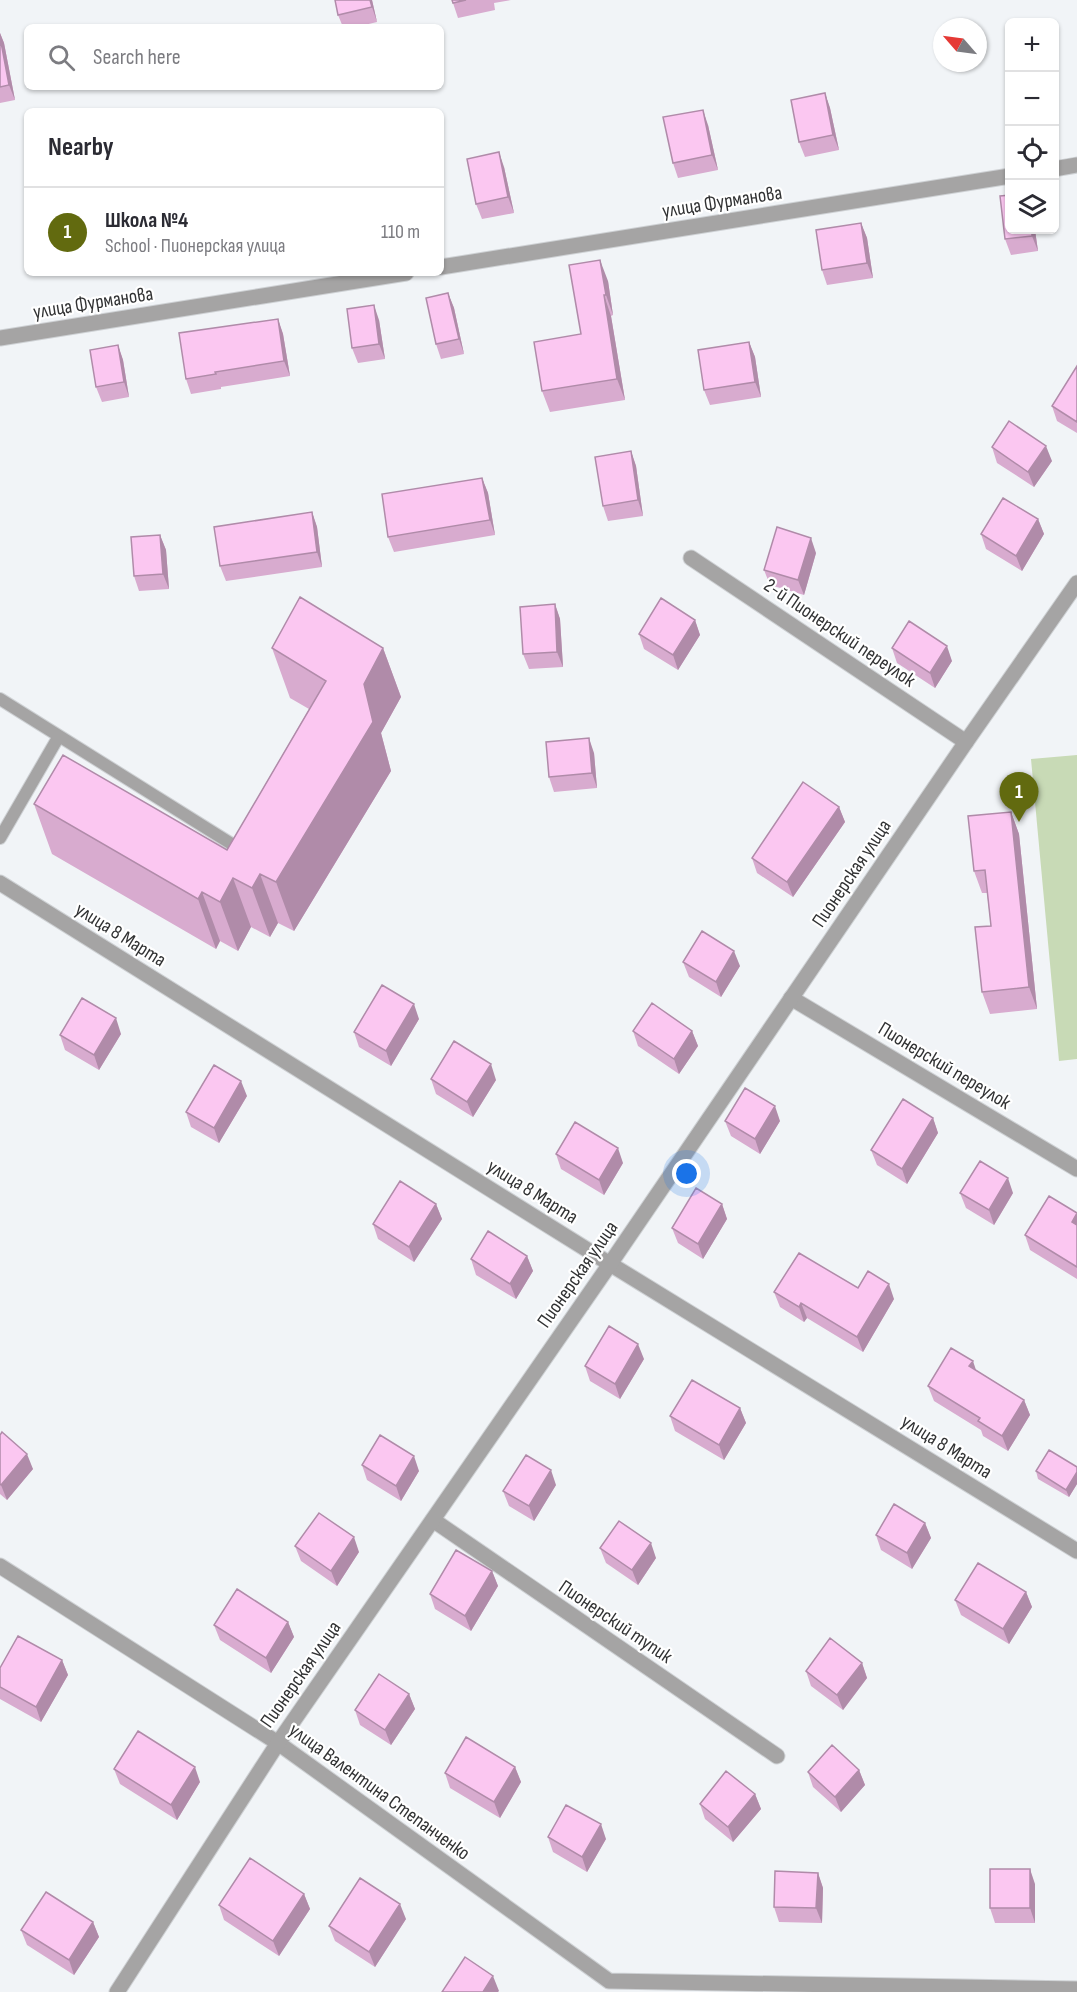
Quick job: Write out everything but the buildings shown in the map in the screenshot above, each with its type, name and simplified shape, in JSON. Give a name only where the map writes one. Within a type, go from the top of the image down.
[{"type":"street","points":[[1059,168],[1077,165]]},
{"type":"street","name":"улица Фурманова","points":[[444,267],[1005,177]]},
{"type":"street","name":"улица Фурманова","points":[[0,338],[387,276]]},
{"type":"street","name":"2-й Пионерский переулок","points":[[691,558],[966,742]]},
{"type":"street","name":"Пионерская улица","points":[[117,1992],[278,1743],[1077,584]]},
{"type":"street","name":"улица 8 Марта","points":[[0,883],[610,1264],[1077,1551]]},
{"type":"street","name":"Пионерский переулок","points":[[791,998],[1077,1169]]},
{"type":"street","name":"Пионерский тупик","points":[[433,1520],[777,1756]]},
{"type":"street","name":"улица Валентина Степанченко","points":[[0,1566],[278,1743],[608,1986]]},
{"type":"street","points":[[608,1986],[1077,1989]]},
{"type":"lane","points":[[0,699],[230,843]]},
{"type":"lane","points":[[0,838],[59,736]]},
{"type":"green space","points":[[1077,755],[1077,1059],[1059,1061],[1031,759]]},
{"type":"place","name":"Школа №4","points":[[1019,822]]}]
